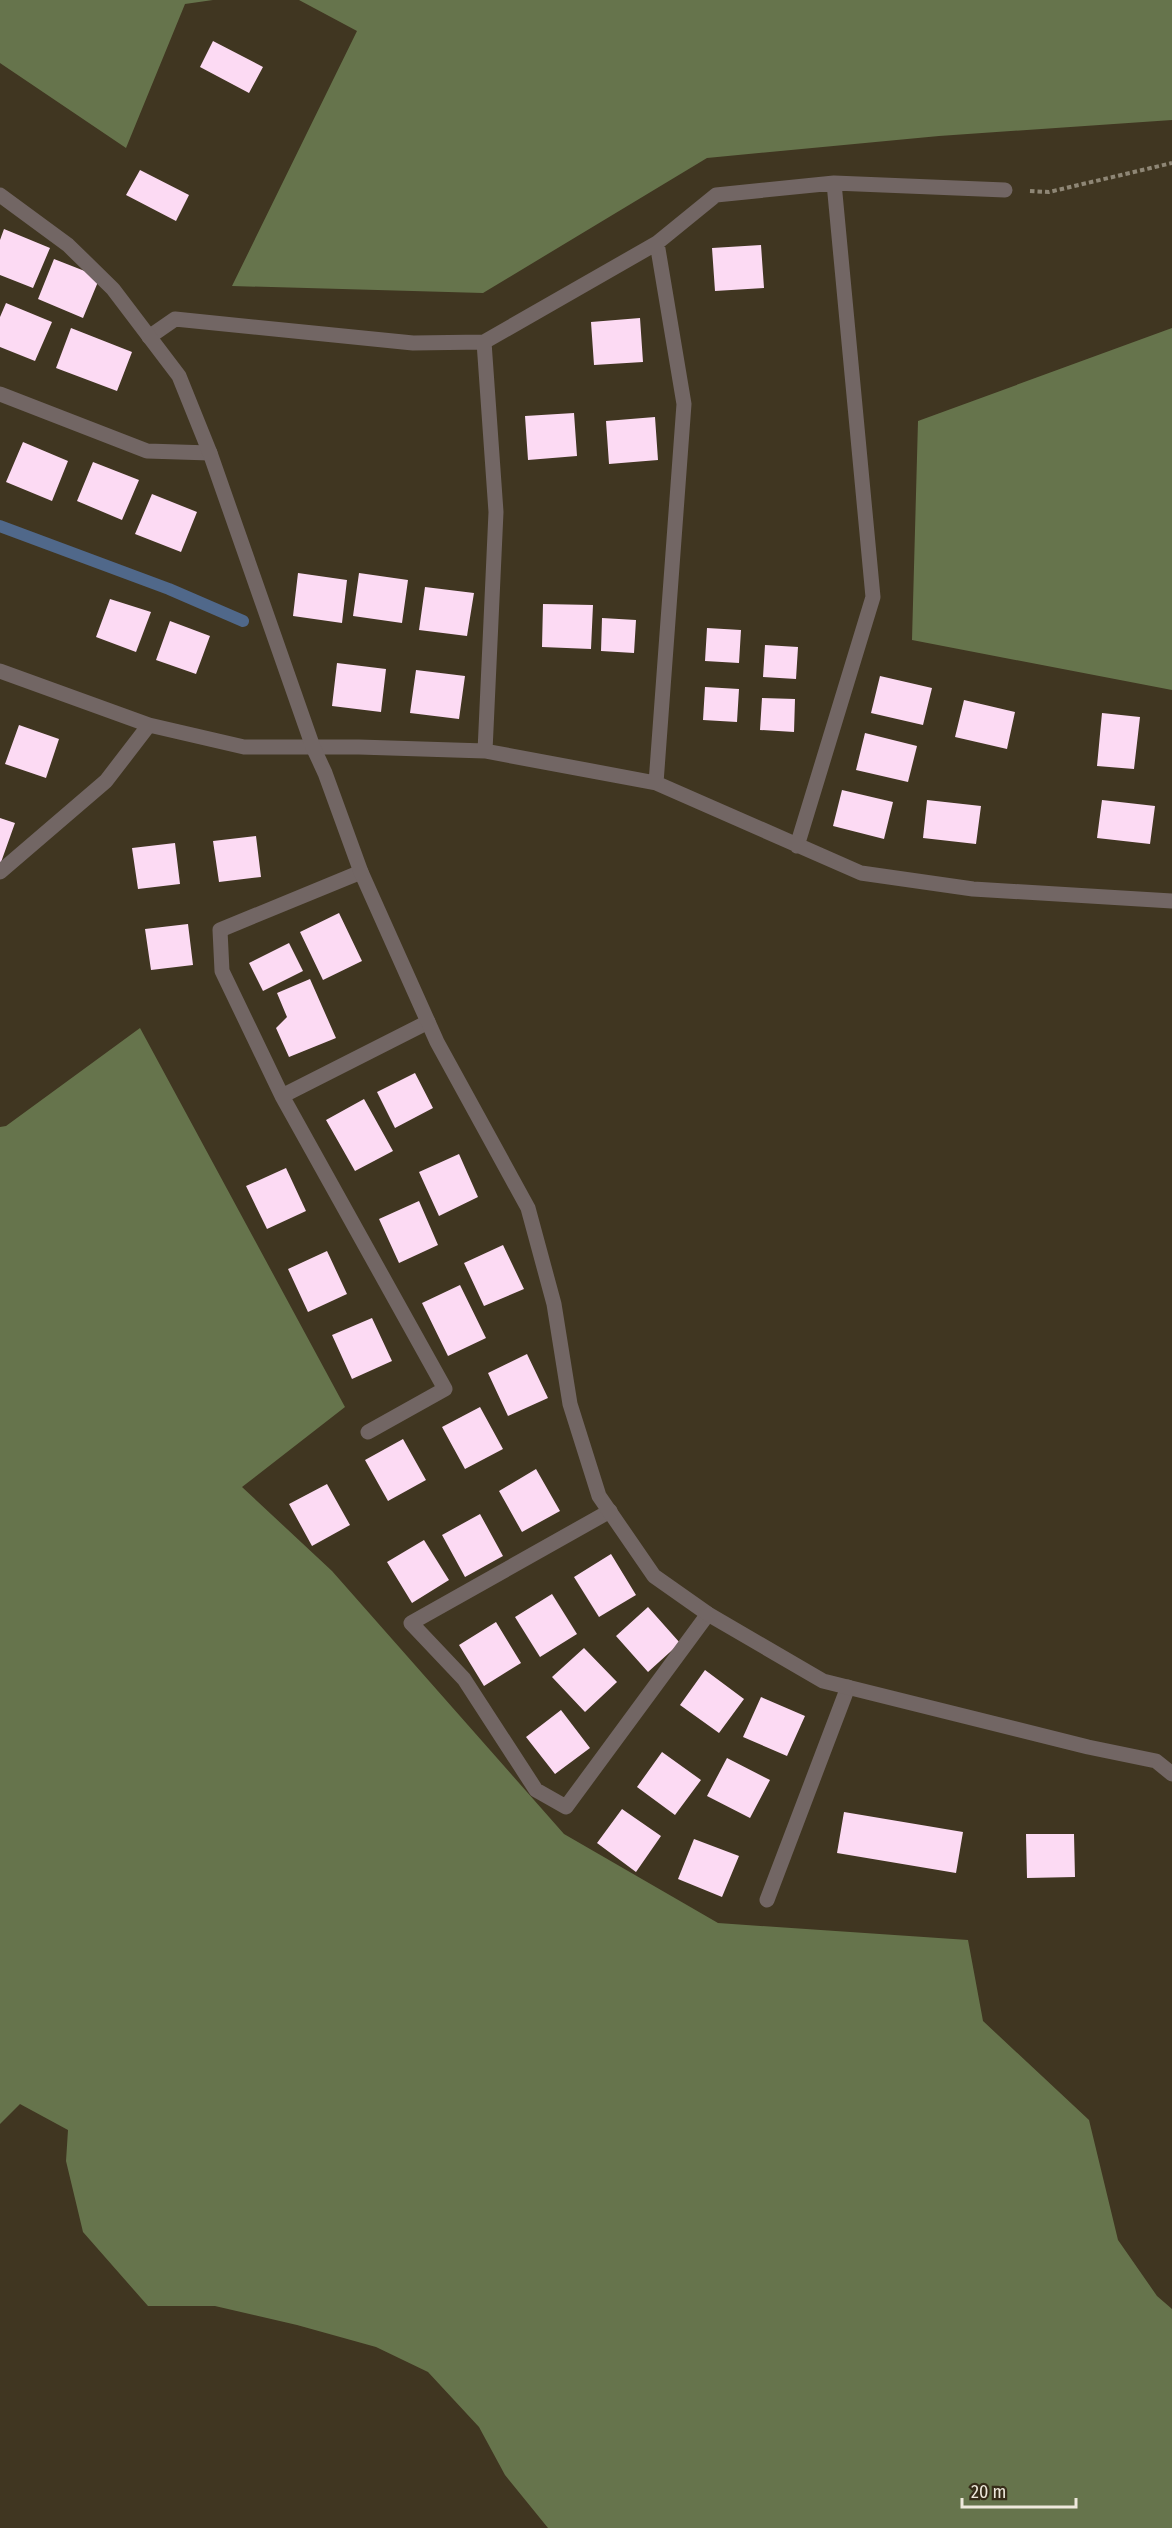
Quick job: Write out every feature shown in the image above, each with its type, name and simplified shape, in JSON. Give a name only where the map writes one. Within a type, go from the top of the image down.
[{"type":"street","points":[[797,846],[873,597],[834,183]]},
{"type":"street","points":[[149,337],[175,319],[413,343],[484,342],[657,243],[716,195],[834,183],[1005,190]]},
{"type":"street","points":[[0,195],[68,245],[112,289],[179,376],[210,453],[313,747],[325,773],[361,872],[428,1022],[528,1208],[554,1304],[570,1404],[599,1496],[654,1576],[708,1614],[823,1681],[1088,1747],[1156,1761],[1172,1774]]},
{"type":"street","points":[[656,783],[684,404],[657,243]]},
{"type":"street","points":[[484,342],[496,512],[485,751]]},
{"type":"street","points":[[0,394],[147,451],[210,453]]},
{"type":"street","points":[[0,671],[150,725],[244,747],[485,751],[656,783],[861,873],[973,889],[1172,901]]},
{"type":"street","points":[[0,872],[106,781],[150,725]]},
{"type":"street","points":[[361,872],[220,930],[222,971],[282,1096],[445,1389],[368,1432]]},
{"type":"street","points":[[282,1096],[428,1022]]},
{"type":"street","points":[[609,1511],[411,1623],[464,1678],[536,1790],[566,1807],[708,1614]]},
{"type":"street","points":[[767,1900],[848,1687]]},
{"type":"path","points":[[1005,190],[1049,192],[1172,163]]},
{"type":"green space","points":[[0,0],[213,0],[185,4],[126,148],[0,63]]},
{"type":"green space","points":[[299,0],[1172,0],[1172,120],[939,136],[707,158],[483,293],[232,286],[357,31]]},
{"type":"green space","points":[[1172,328],[1172,690],[912,640],[918,421]]},
{"type":"green space","points":[[140,1028],[345,1407],[242,1487],[332,1571],[564,1834],[718,1923],[968,1940],[983,2021],[1089,2120],[1118,2240],[1157,2296],[1172,2309],[1172,2528],[548,2528],[505,2475],[479,2427],[428,2372],[376,2347],[297,2325],[215,2306],[148,2306],[83,2232],[66,2161],[68,2130],[20,2104],[0,2124],[0,1127],[6,1126]]},
{"type":"building","points":[[213,41],[263,67],[249,93],[200,67]]},
{"type":"building","points":[[140,170],[189,195],[176,221],[126,195]]},
{"type":"building","points":[[4,229],[50,248],[33,288],[0,275],[0,240]]},
{"type":"building","points":[[761,245],[764,288],[715,291],[712,248]]},
{"type":"building","points":[[54,259],[100,277],[83,318],[38,299]]},
{"type":"building","points":[[6,303],[52,322],[35,361],[0,347],[0,317]]},
{"type":"building","points":[[640,318],[643,362],[594,365],[591,322]]},
{"type":"building","points":[[71,328],[132,352],[117,391],[56,368]]},
{"type":"building","points":[[574,413],[577,456],[528,460],[525,416]]},
{"type":"building","points":[[655,417],[658,460],[609,464],[606,421]]},
{"type":"building","points":[[23,442],[68,461],[52,501],[6,482]]},
{"type":"building","points":[[93,462],[139,480],[122,520],[77,501]]},
{"type":"building","points":[[152,494],[197,512],[181,552],[135,534]]},
{"type":"building","points":[[298,573],[347,580],[342,623],[293,616]]},
{"type":"building","points":[[359,573],[408,580],[402,623],[353,616]]},
{"type":"building","points":[[425,587],[474,593],[467,636],[419,630]]},
{"type":"building","points":[[110,599],[151,612],[136,652],[96,637]]},
{"type":"building","points":[[543,604],[593,605],[591,649],[542,647]]},
{"type":"building","points":[[602,618],[636,620],[634,653],[601,651]]},
{"type":"building","points":[[170,621],[210,636],[196,674],[156,660]]},
{"type":"building","points":[[707,628],[741,630],[739,663],[705,661]]},
{"type":"building","points":[[765,645],[798,647],[796,679],[763,677]]},
{"type":"building","points":[[337,663],[386,669],[381,712],[332,706]]},
{"type":"building","points":[[416,670],[465,676],[459,719],[410,713]]},
{"type":"building","points":[[880,676],[932,688],[923,725],[871,713]]},
{"type":"building","points":[[705,687],[739,689],[737,722],[703,720]]},
{"type":"building","points":[[762,698],[795,699],[794,732],[760,730]]},
{"type":"building","points":[[964,700],[1015,712],[1007,749],[955,737]]},
{"type":"building","points":[[1102,713],[1140,717],[1134,769],[1097,766]]},
{"type":"building","points":[[19,725],[59,739],[46,778],[5,764]]},
{"type":"building","points":[[865,733],[917,746],[908,782],[856,770]]},
{"type":"building","points":[[842,790],[893,802],[884,839],[833,826]]},
{"type":"building","points":[[927,800],[981,806],[976,844],[923,838]]},
{"type":"building","points":[[1102,800],[1155,806],[1150,844],[1097,838]]},
{"type":"building","points":[[0,818],[15,823],[0,865]]},
{"type":"building","points":[[256,836],[261,877],[219,882],[213,841]]},
{"type":"building","points":[[175,843],[180,884],[138,889],[132,848]]},
{"type":"building","points":[[339,913],[362,961],[323,980],[300,932]]},
{"type":"building","points":[[188,924],[193,965],[151,970],[145,929]]},
{"type":"building","points":[[289,943],[303,971],[263,991],[249,963]]},
{"type":"building","points":[[310,979],[336,1038],[289,1057],[276,1028],[287,1017],[277,993]]},
{"type":"building","points":[[415,1073],[433,1108],[395,1128],[377,1092]]},
{"type":"building","points":[[364,1099],[393,1151],[355,1171],[326,1120]]},
{"type":"building","points":[[459,1154],[478,1197],[439,1216],[419,1172]]},
{"type":"building","points":[[286,1168],[306,1211],[267,1229],[246,1186]]},
{"type":"building","points":[[419,1201],[438,1245],[399,1263],[379,1219]]},
{"type":"building","points":[[503,1245],[524,1289],[484,1306],[464,1263]]},
{"type":"building","points":[[327,1251],[347,1294],[308,1312],[288,1269]]},
{"type":"building","points":[[460,1285],[486,1338],[448,1356],[422,1303]]},
{"type":"building","points":[[372,1318],[392,1361],[352,1379],[332,1335]]},
{"type":"building","points":[[527,1354],[548,1398],[508,1416],[488,1373]]},
{"type":"building","points":[[480,1407],[503,1449],[465,1469],[442,1427]]},
{"type":"building","points":[[403,1439],[426,1480],[388,1501],[365,1460]]},
{"type":"building","points":[[536,1469],[560,1511],[522,1532],[499,1491]]},
{"type":"building","points":[[327,1484],[350,1525],[312,1546],[289,1504]]},
{"type":"building","points":[[480,1514],[503,1556],[465,1577],[442,1535]]},
{"type":"building","points":[[424,1540],[449,1580],[412,1603],[387,1562]]},
{"type":"building","points":[[611,1554],[636,1595],[599,1617],[574,1577]]},
{"type":"building","points":[[552,1594],[577,1634],[540,1657],[515,1617]]},
{"type":"building","points":[[648,1607],[680,1643],[648,1672],[616,1636]]},
{"type":"building","points":[[496,1622],[521,1663],[484,1686],[459,1645]]},
{"type":"building","points":[[584,1648],[617,1682],[585,1712],[552,1677]]},
{"type":"building","points":[[705,1670],[744,1699],[719,1733],[680,1705]]},
{"type":"building","points":[[761,1697],[805,1716],[787,1756],[743,1737]]},
{"type":"building","points":[[561,1710],[590,1748],[555,1774],[526,1737]]},
{"type":"building","points":[[662,1752],[701,1780],[675,1815],[637,1787]]},
{"type":"building","points":[[727,1758],[770,1780],[750,1818],[707,1796]]},
{"type":"building","points":[[622,1809],[661,1836],[636,1872],[597,1843]]},
{"type":"building","points":[[844,1812],[963,1832],[956,1873],[837,1853]]},
{"type":"building","points":[[1026,1834],[1074,1834],[1075,1877],[1027,1878]]},
{"type":"building","points":[[694,1839],[739,1856],[722,1897],[678,1879]]},
{"type":"waterway","points":[[0,526],[169,589],[243,621]]}]
